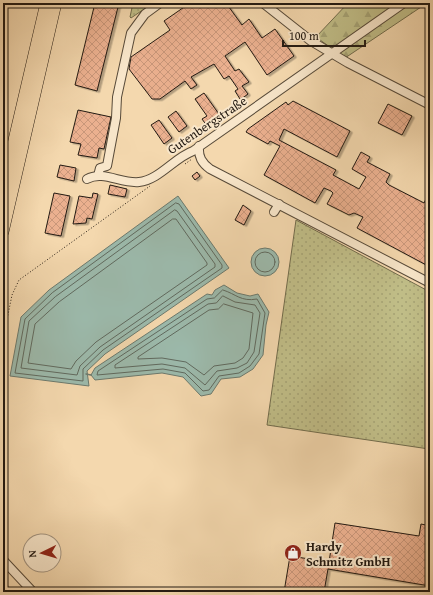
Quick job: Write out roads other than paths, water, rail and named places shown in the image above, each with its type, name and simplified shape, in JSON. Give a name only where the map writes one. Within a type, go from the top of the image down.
[{"type":"highway","points":[[3,186],[46,3]]},
{"type":"highway","points":[[3,232],[56,3]]},
{"type":"street","points":[[98,176],[100,168],[107,166],[116,118],[117,97],[131,33],[145,14],[160,3]]},
{"type":"street","points":[[263,3],[311,41],[331,54],[430,105]]},
{"type":"street","name":"Gutenbergstraße","points":[[87,179],[94,175],[133,182],[146,180],[199,150],[404,3]]},
{"type":"street","points":[[199,150],[202,163],[210,169],[430,283]]},
{"type":"street","points":[[274,212],[282,206]]},
{"type":"street","points":[[3,560],[33,592]]},
{"type":"water","points":[[178,196],[229,268],[105,354],[87,371],[89,386],[10,376],[21,317],[49,290]]},
{"type":"water","points":[[265,248],[271,249],[275,252],[278,256],[278,268],[275,272],[271,275],[265,276],[259,275],[255,272],[252,268],[251,262],[252,256],[255,252],[259,249]]},
{"type":"water","points":[[224,285],[237,293],[250,296],[258,294],[269,312],[263,355],[253,369],[240,377],[221,379],[211,394],[201,396],[183,377],[162,373],[95,380],[91,375],[95,368],[207,294],[212,295],[215,290]]},
{"type":"waterway","points":[[86,374],[91,375]]},
{"type":"place","name":"Hardy Schmitz GmbH","points":[[293,553]]}]
